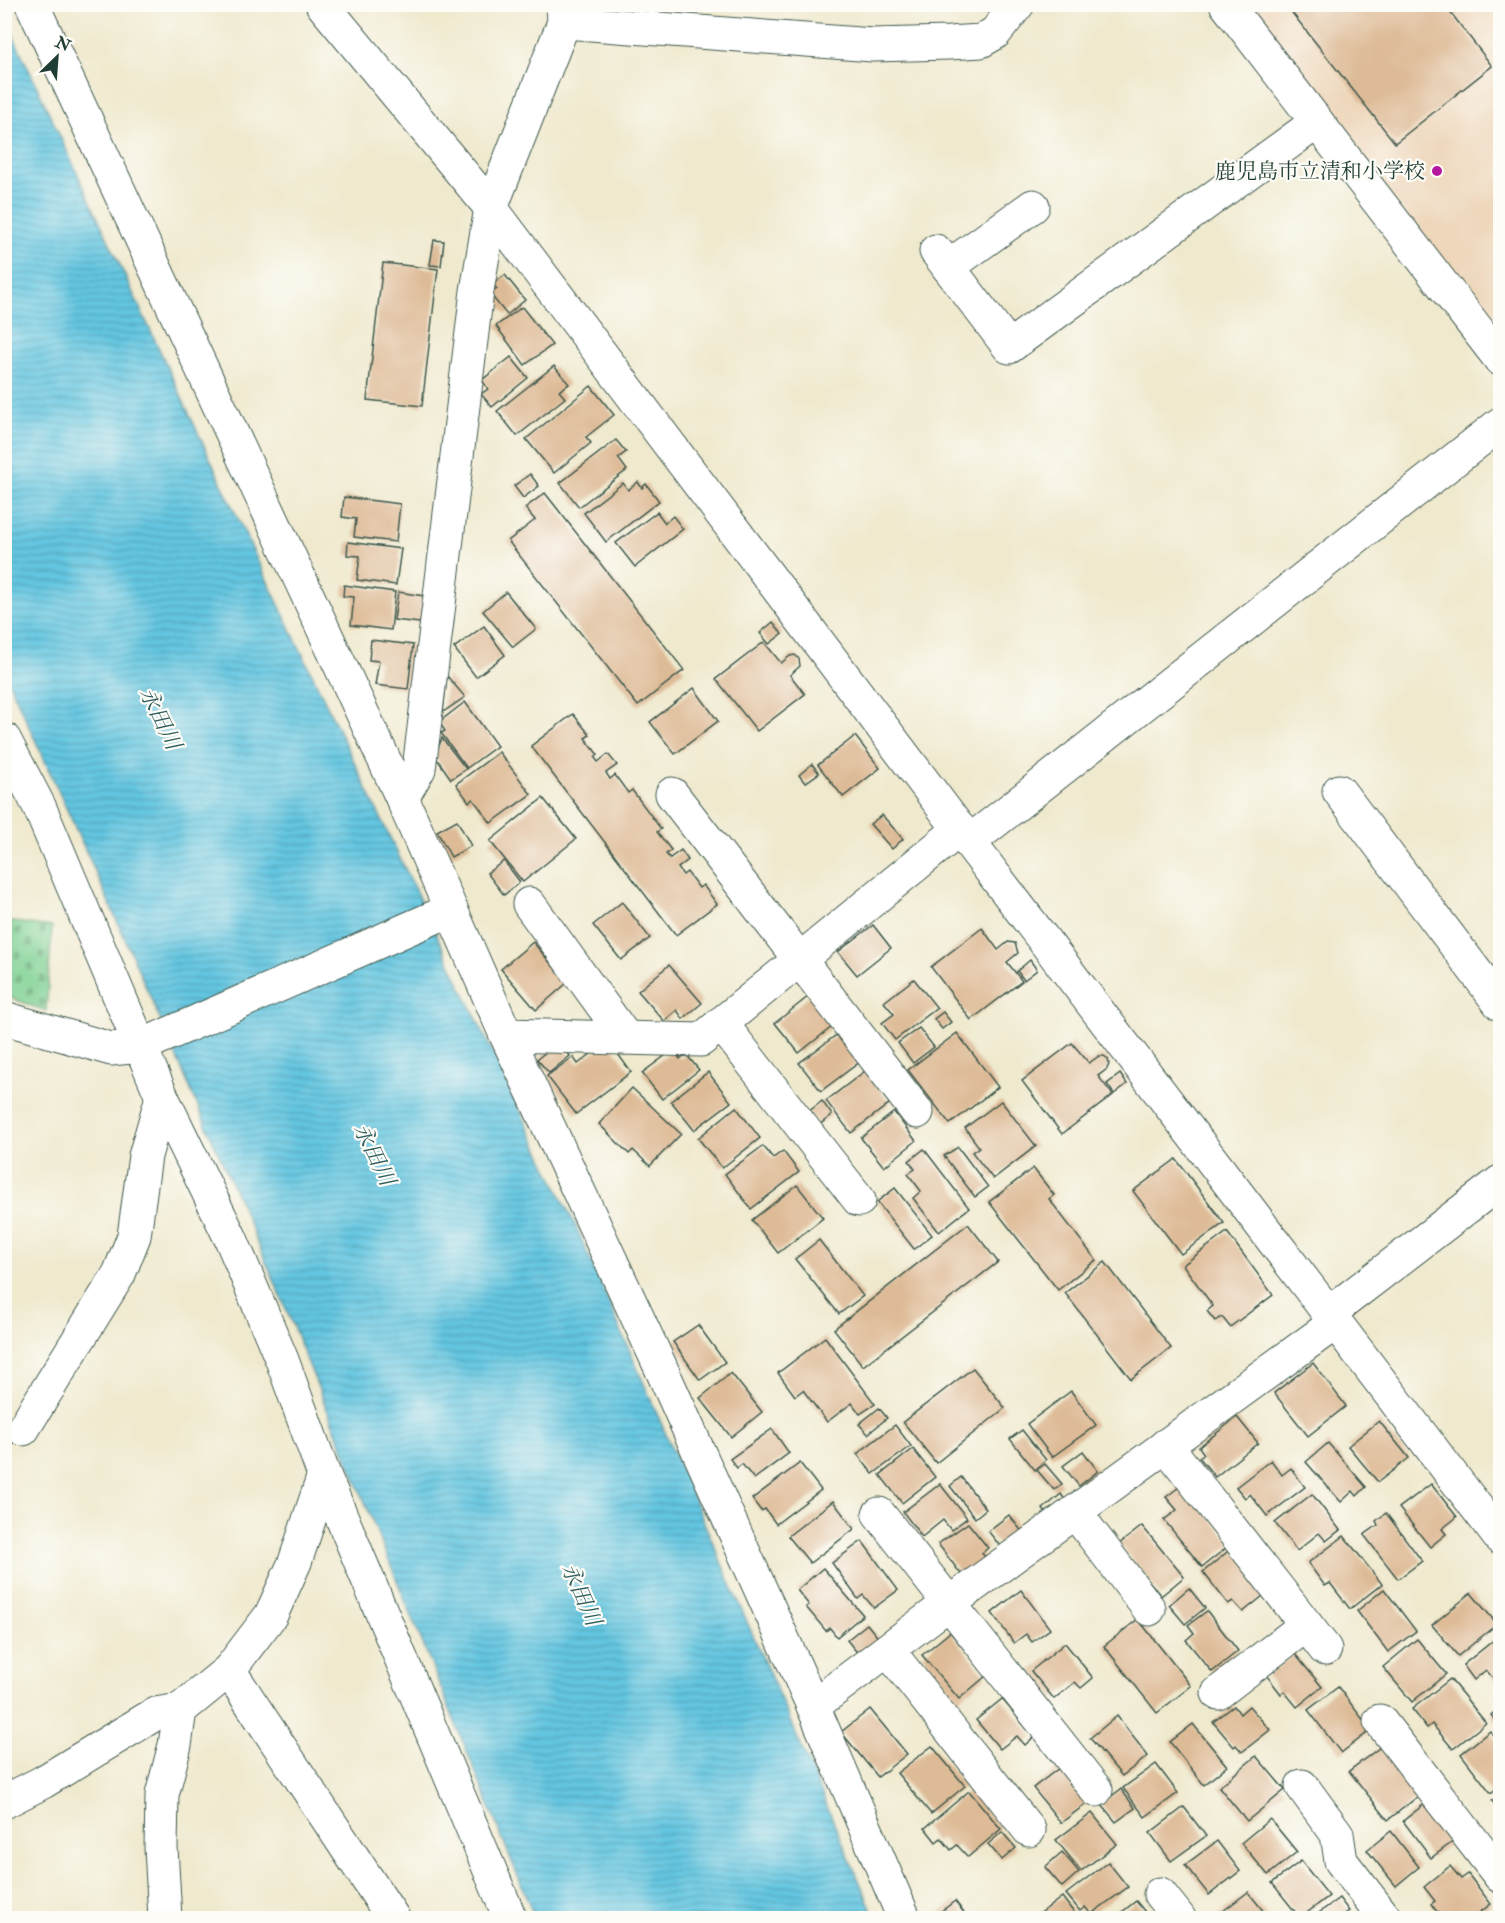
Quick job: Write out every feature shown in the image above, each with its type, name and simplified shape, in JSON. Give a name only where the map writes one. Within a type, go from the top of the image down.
[{"type":"street","points":[[32,4],[402,798],[447,912],[666,1378],[813,1707],[904,1918]]},
{"type":"street","points":[[322,4],[491,208],[964,836],[1500,1538]]},
{"type":"street","points":[[402,798],[419,769],[477,291],[491,208],[564,13],[873,45],[949,44],[981,41],[995,33],[1018,4]]},
{"type":"street","points":[[1226,4],[1500,358]]},
{"type":"street","points":[[1033,206],[942,259],[1009,347],[1317,122]]},
{"type":"street","points":[[506,1035],[701,1040],[800,960],[1500,424]]},
{"type":"street","points":[[4,739],[39,806],[146,1044],[162,1097],[231,1239],[282,1360],[324,1475],[510,1918]]},
{"type":"street","points":[[1340,791],[1500,1004]]},
{"type":"street","points":[[672,794],[917,1112]]},
{"type":"street","points":[[529,904],[626,1038]]},
{"type":"street","points":[[4,1018],[111,1049],[146,1044],[447,912]]},
{"type":"street","points":[[721,1023],[859,1200]]},
{"type":"street","points":[[23,1429],[119,1274],[134,1236],[145,1156],[162,1097]]},
{"type":"street","points":[[813,1707],[948,1604],[1166,1445],[1331,1318],[1500,1182]]},
{"type":"street","points":[[1166,1445],[1315,1637],[1218,1693]]},
{"type":"street","points":[[4,1802],[43,1782],[155,1714],[180,1710],[229,1670],[272,1615],[295,1562],[324,1475]]},
{"type":"street","points":[[1075,1512],[1149,1609]]},
{"type":"street","points":[[879,1514],[1096,1791]]},
{"type":"street","points":[[888,1650],[1029,1830]]},
{"type":"street","points":[[229,1670],[393,1918]]},
{"type":"street","points":[[165,1918],[161,1848],[162,1795],[176,1745],[180,1710]]},
{"type":"street","points":[[1380,1721],[1500,1876]]},
{"type":"street","points":[[1302,1786],[1337,1834],[1341,1861],[1385,1918]]},
{"type":"shaded area","name":"鹿児島市立清和小学校","points":[[1246,5],[1500,5],[1500,337]]},
{"type":"green space","points":[[5,921],[52,927],[46,1011],[5,996]]},
{"type":"water","name":"永田川","points":[[4,16],[248,540],[577,1229],[871,1908],[873,1918],[535,1918],[279,1292],[100,882],[5,674]]},
{"type":"building","points":[[1285,4],[1444,4],[1492,66],[1395,143]]},
{"type":"building","points":[[434,240],[444,241],[441,266],[430,265]]},
{"type":"building","points":[[383,263],[438,269],[422,406],[367,400]]},
{"type":"building","points":[[505,275],[525,300],[507,315],[490,294],[497,289],[493,284]]},
{"type":"building","points":[[522,307],[552,345],[525,365],[496,326]]},
{"type":"building","points":[[511,357],[528,378],[492,407],[481,394],[488,389],[482,380]]},
{"type":"building","points":[[554,366],[569,384],[559,391],[565,398],[517,436],[497,411]]},
{"type":"building","points":[[591,386],[614,415],[586,437],[591,443],[554,473],[526,439]]},
{"type":"building","points":[[616,440],[626,452],[618,458],[627,470],[579,507],[560,483]]},
{"type":"building","points":[[530,474],[539,486],[523,498],[514,486]]},
{"type":"building","points":[[638,482],[642,488],[646,484],[659,501],[606,542],[584,513],[623,483],[628,490]]},
{"type":"building","points":[[545,493],[684,670],[638,706],[508,541],[535,520],[525,508]]},
{"type":"building","points":[[344,497],[400,504],[396,542],[354,537],[356,519],[342,517]]},
{"type":"building","points":[[657,512],[665,523],[673,516],[683,529],[635,567],[616,543]]},
{"type":"building","points":[[348,542],[401,549],[396,585],[357,580],[360,556],[347,555]]},
{"type":"building","points":[[344,585],[395,592],[391,630],[351,625],[354,597],[343,596]]},
{"type":"building","points":[[398,592],[424,596],[420,623],[394,620]]},
{"type":"building","points":[[506,592],[536,629],[513,647],[483,611]]},
{"type":"building","points":[[773,622],[782,634],[769,644],[760,633]]},
{"type":"building","points":[[484,626],[505,655],[476,677],[454,648]]},
{"type":"building","points":[[371,640],[413,645],[408,689],[375,685],[379,661],[369,660]]},
{"type":"building","points":[[764,642],[781,663],[790,656],[795,655],[799,659],[800,666],[790,675],[805,694],[757,731],[716,679]]},
{"type":"building","points":[[447,676],[465,697],[443,712]]},
{"type":"building","points":[[694,688],[718,721],[675,754],[650,722]]},
{"type":"building","points":[[465,702],[497,746],[467,768],[441,733],[445,731],[439,722]]},
{"type":"building","points":[[573,714],[590,735],[585,738],[598,755],[595,758],[598,762],[608,754],[617,765],[606,773],[610,779],[615,775],[628,793],[632,790],[661,829],[657,832],[671,850],[666,854],[670,858],[681,850],[688,860],[678,868],[683,875],[687,872],[699,888],[703,885],[717,904],[676,935],[531,746]]},
{"type":"building","points":[[855,736],[880,768],[843,797],[818,765]]},
{"type":"building","points":[[442,738],[466,769],[451,779],[435,756]]},
{"type":"building","points":[[499,752],[531,794],[491,823],[473,799],[469,802],[456,784]]},
{"type":"building","points":[[812,764],[819,773],[805,783],[799,775]]},
{"type":"building","points":[[543,798],[576,839],[523,882],[490,841]]},
{"type":"building","points":[[882,815],[903,839],[892,849],[870,824]]},
{"type":"building","points":[[457,820],[471,846],[451,857],[437,831]]},
{"type":"building","points":[[504,861],[520,882],[504,895],[487,873]]},
{"type":"building","points":[[622,902],[650,938],[621,960],[593,925]]},
{"type":"building","points":[[873,925],[891,948],[857,975],[838,952]]},
{"type":"building","points":[[982,928],[998,950],[1008,942],[1015,943],[1018,953],[1007,962],[1022,981],[971,1020],[931,967]]},
{"type":"building","points":[[533,942],[567,983],[536,1010],[501,969]]},
{"type":"building","points":[[1030,960],[1037,970],[1024,980],[1017,971]]},
{"type":"building","points":[[669,965],[702,1003],[683,1019],[677,1010],[664,1021],[638,991]]},
{"type":"building","points":[[914,979],[937,1008],[895,1040],[882,1023],[894,1014],[884,1002]]},
{"type":"building","points":[[809,996],[833,1026],[799,1053],[775,1023]]},
{"type":"building","points":[[943,1012],[951,1022],[942,1029],[934,1019]]},
{"type":"building","points":[[919,1028],[934,1047],[913,1063],[898,1043]]},
{"type":"building","points":[[839,1033],[861,1061],[821,1091],[799,1063]]},
{"type":"building","points":[[957,1033],[998,1087],[950,1124],[908,1070]]},
{"type":"building","points":[[559,1042],[570,1056],[549,1073],[537,1059]]},
{"type":"building","points":[[1072,1043],[1089,1063],[1099,1056],[1108,1059],[1107,1069],[1098,1076],[1113,1095],[1062,1134],[1022,1081]]},
{"type":"building","points":[[600,1047],[613,1047],[631,1072],[576,1114],[547,1076],[573,1057],[578,1064]]},
{"type":"building","points":[[673,1050],[680,1059],[686,1054],[699,1070],[662,1099],[642,1073]]},
{"type":"building","points":[[865,1071],[890,1103],[851,1133],[826,1101]]},
{"type":"building","points":[[708,1072],[731,1102],[694,1130],[671,1101]]},
{"type":"building","points":[[1120,1074],[1127,1084],[1114,1094],[1107,1084]]},
{"type":"building","points":[[632,1088],[681,1134],[650,1166],[633,1150],[629,1154],[599,1124]]},
{"type":"building","points":[[822,1101],[832,1115],[819,1125],[808,1112]]},
{"type":"building","points":[[1001,1101],[1036,1146],[993,1179],[972,1152],[979,1147],[965,1128]]},
{"type":"building","points":[[736,1107],[760,1138],[722,1168],[698,1138]]},
{"type":"building","points":[[894,1112],[916,1141],[884,1167],[861,1138]]},
{"type":"building","points":[[763,1146],[773,1158],[783,1151],[799,1172],[751,1209],[725,1174]]},
{"type":"building","points":[[958,1147],[988,1187],[975,1197],[944,1156]]},
{"type":"building","points":[[924,1149],[969,1208],[939,1232],[913,1198],[921,1191],[908,1174],[915,1169],[909,1161]]},
{"type":"building","points":[[1176,1159],[1224,1223],[1181,1254],[1133,1191]]},
{"type":"building","points":[[1033,1168],[1054,1195],[1049,1199],[1096,1260],[1058,1290],[989,1202]]},
{"type":"building","points":[[797,1185],[823,1218],[778,1253],[752,1220]]},
{"type":"building","points":[[895,1188],[932,1235],[914,1249],[877,1202]]},
{"type":"building","points":[[968,1224],[998,1262],[863,1366],[834,1329]]},
{"type":"building","points":[[1227,1232],[1273,1295],[1230,1327],[1222,1317],[1215,1321],[1207,1311],[1213,1306],[1183,1265]]},
{"type":"building","points":[[819,1240],[863,1296],[839,1314],[795,1259]]},
{"type":"building","points":[[1105,1262],[1171,1348],[1131,1379],[1065,1293]]},
{"type":"building","points":[[698,1325],[725,1362],[700,1380],[673,1342]]},
{"type":"building","points":[[825,1337],[875,1404],[860,1414],[852,1403],[827,1422],[803,1390],[795,1396],[778,1373]]},
{"type":"building","points":[[1313,1363],[1346,1406],[1308,1436],[1274,1393]]},
{"type":"building","points":[[973,1368],[1005,1408],[936,1463],[903,1422]]},
{"type":"building","points":[[731,1373],[762,1412],[731,1437],[700,1398]]},
{"type":"building","points":[[1071,1391],[1096,1425],[1052,1457],[1027,1424]]},
{"type":"building","points":[[879,1408],[887,1418],[868,1434],[859,1424]]},
{"type":"building","points":[[1237,1417],[1258,1443],[1215,1477],[1199,1457],[1204,1454],[1199,1447]]},
{"type":"building","points":[[1379,1421],[1409,1458],[1378,1482],[1348,1446]]},
{"type":"building","points":[[895,1425],[911,1446],[873,1474],[857,1454]]},
{"type":"building","points":[[772,1429],[789,1453],[754,1479],[742,1464],[737,1468],[730,1459]]},
{"type":"building","points":[[1022,1430],[1046,1460],[1035,1470],[1010,1439]]},
{"type":"building","points":[[1328,1443],[1366,1487],[1357,1496],[1353,1491],[1341,1502],[1306,1462]]},
{"type":"building","points":[[913,1449],[935,1477],[902,1503],[880,1475]]},
{"type":"building","points":[[1083,1451],[1098,1471],[1079,1486],[1063,1466]]},
{"type":"building","points":[[1271,1460],[1282,1475],[1291,1468],[1305,1487],[1267,1516],[1250,1494],[1245,1498],[1236,1487]]},
{"type":"building","points":[[800,1463],[821,1490],[776,1524],[765,1509],[761,1511],[752,1499]]},
{"type":"building","points":[[1045,1464],[1062,1484],[1054,1490],[1037,1470]]},
{"type":"building","points":[[961,1477],[986,1509],[975,1518],[950,1486]]},
{"type":"building","points":[[940,1484],[967,1518],[951,1530],[943,1520],[922,1537],[903,1512]]},
{"type":"building","points":[[1183,1484],[1231,1544],[1202,1567],[1164,1520],[1177,1510],[1166,1497]]},
{"type":"building","points":[[1431,1484],[1457,1517],[1442,1529],[1446,1534],[1430,1547],[1399,1508]]},
{"type":"building","points":[[1061,1494],[1067,1503],[1049,1517],[1043,1509]]},
{"type":"building","points":[[1312,1494],[1340,1530],[1326,1541],[1319,1533],[1297,1551],[1275,1523]]},
{"type":"building","points":[[833,1501],[854,1529],[810,1563],[788,1536]]},
{"type":"building","points":[[1386,1513],[1422,1561],[1398,1579],[1364,1535],[1378,1525],[1376,1521]]},
{"type":"building","points":[[1009,1515],[1027,1538],[1001,1547],[988,1531]]},
{"type":"building","points":[[968,1523],[988,1548],[982,1553],[987,1560],[964,1578],[938,1544]]},
{"type":"building","points":[[1142,1526],[1184,1577],[1161,1596],[1119,1544]]},
{"type":"building","points":[[1344,1536],[1382,1584],[1350,1609],[1330,1583],[1325,1586],[1308,1563]]},
{"type":"building","points":[[862,1541],[898,1590],[874,1608],[863,1595],[858,1599],[832,1563]]},
{"type":"building","points":[[1232,1548],[1268,1592],[1243,1612],[1233,1601],[1228,1604],[1203,1572]]},
{"type":"building","points":[[823,1568],[863,1615],[837,1637],[830,1628],[826,1631],[806,1607],[809,1605],[797,1590]]},
{"type":"building","points":[[1189,1588],[1205,1608],[1185,1624],[1169,1605]]},
{"type":"building","points":[[1384,1589],[1416,1631],[1388,1652],[1357,1611]]},
{"type":"building","points":[[1021,1590],[1050,1629],[1032,1642],[1026,1634],[1014,1643],[992,1613]]},
{"type":"building","points":[[1471,1593],[1497,1624],[1458,1656],[1432,1625]]},
{"type":"building","points":[[1207,1611],[1238,1651],[1212,1672],[1186,1640],[1194,1633],[1188,1625]]},
{"type":"building","points":[[1138,1619],[1191,1686],[1157,1713],[1104,1646]]},
{"type":"building","points":[[867,1624],[880,1640],[860,1656],[847,1640]]},
{"type":"building","points":[[950,1632],[986,1676],[959,1699],[922,1655]]},
{"type":"building","points":[[1500,1635],[1500,1682],[1498,1684],[1486,1670],[1474,1680],[1463,1665]]},
{"type":"building","points":[[1417,1639],[1446,1674],[1412,1702],[1383,1667]]},
{"type":"building","points":[[1065,1643],[1093,1678],[1081,1688],[1075,1682],[1054,1699],[1031,1671]]},
{"type":"building","points":[[1295,1654],[1322,1687],[1297,1707],[1284,1691],[1281,1694],[1267,1676]]},
{"type":"building","points":[[1450,1679],[1486,1723],[1453,1749],[1432,1724],[1427,1728],[1412,1709]]},
{"type":"building","points":[[1338,1687],[1371,1730],[1341,1753],[1308,1710]]},
{"type":"building","points":[[1002,1699],[1034,1737],[1025,1745],[1017,1736],[1000,1749],[976,1720]]},
{"type":"building","points":[[1234,1706],[1240,1714],[1249,1706],[1270,1730],[1242,1752],[1236,1745],[1234,1747],[1213,1722]]},
{"type":"building","points":[[1500,1707],[1500,1726],[1491,1715]]},
{"type":"building","points":[[870,1709],[907,1754],[878,1777],[841,1732]]},
{"type":"building","points":[[1117,1716],[1148,1756],[1122,1776],[1090,1738]]},
{"type":"building","points":[[1193,1724],[1227,1766],[1204,1785],[1170,1742]]},
{"type":"building","points":[[1490,1731],[1500,1745],[1500,1785],[1491,1793],[1461,1754]]},
{"type":"building","points":[[1383,1745],[1421,1794],[1388,1820],[1349,1771]]},
{"type":"building","points":[[932,1746],[965,1786],[931,1814],[897,1773]]},
{"type":"building","points":[[1256,1756],[1285,1790],[1247,1821],[1219,1787]]},
{"type":"building","points":[[1156,1764],[1178,1793],[1145,1817],[1123,1788]]},
{"type":"building","points":[[1059,1768],[1087,1803],[1061,1823],[1033,1788]]},
{"type":"building","points":[[1121,1789],[1135,1808],[1116,1822],[1101,1804]]},
{"type":"building","points":[[969,1791],[1001,1829],[968,1857],[957,1845],[951,1850],[941,1838],[936,1842],[925,1828]]},
{"type":"building","points":[[1500,1795],[1500,1809],[1499,1810],[1492,1801]]},
{"type":"building","points":[[1426,1803],[1455,1840],[1431,1858],[1403,1821]]},
{"type":"building","points":[[1184,1807],[1206,1836],[1171,1861],[1150,1833]]},
{"type":"building","points":[[1092,1813],[1117,1844],[1081,1871],[1056,1840]]},
{"type":"building","points":[[1270,1819],[1297,1852],[1268,1875],[1241,1843]]},
{"type":"building","points":[[1391,1831],[1419,1867],[1396,1886],[1367,1850]]},
{"type":"building","points":[[1002,1832],[1016,1848],[1002,1860],[988,1844]]},
{"type":"building","points":[[1217,1841],[1240,1871],[1209,1895],[1185,1865]]},
{"type":"building","points":[[1062,1852],[1079,1872],[1062,1887],[1045,1867]]},
{"type":"building","points":[[1301,1861],[1329,1896],[1300,1918],[1272,1883]]},
{"type":"building","points":[[1108,1862],[1128,1887],[1091,1914],[1085,1907],[1080,1911],[1066,1894]]},
{"type":"building","points":[[1450,1866],[1461,1879],[1468,1874],[1491,1904],[1472,1918],[1442,1918],[1431,1904],[1435,1901],[1424,1887]]},
{"type":"building","points":[[1248,1892],[1269,1918],[1229,1918],[1223,1911]]},
{"type":"building","points":[[1062,1897],[1078,1918],[1037,1918],[1040,1917],[1038,1915]]},
{"type":"building","points":[[1339,1898],[1349,1911],[1339,1918],[1312,1918]]},
{"type":"building","points":[[955,1901],[968,1918],[932,1918]]},
{"type":"building","points":[[1136,1901],[1150,1918],[1118,1918],[1117,1916]]},
{"type":"building","points":[[1222,1912],[1227,1918],[1214,1918]]},
{"type":"place","name":"鹿児島市立清和小学校","points":[[1437,171]]}]
